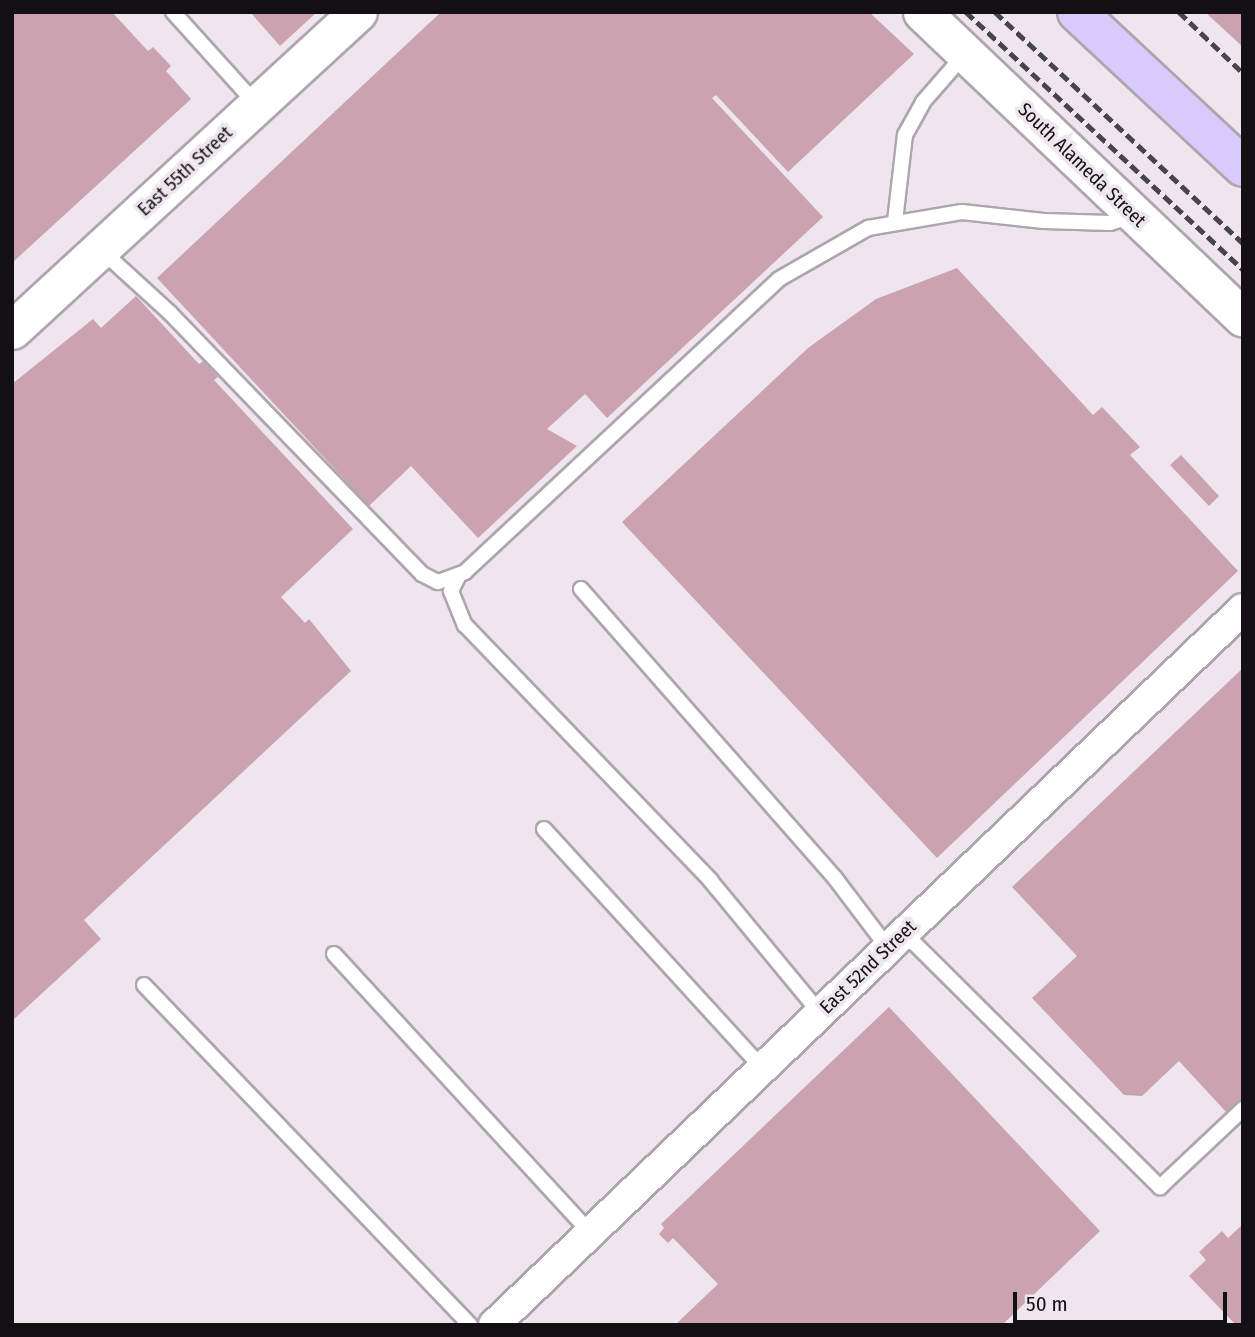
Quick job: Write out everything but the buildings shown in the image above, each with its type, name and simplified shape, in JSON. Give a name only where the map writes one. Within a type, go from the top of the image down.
[{"type":"main road","points":[[1077,12],[1243,167]]},
{"type":"street","name":"East 55th Street","points":[[12,330],[358,12]]},
{"type":"street","name":"South Alameda Street","points":[[922,12],[1243,318]]},
{"type":"street","name":"East 52nd Street","points":[[494,1325],[1243,609]]},
{"type":"lane","points":[[173,12],[257,105]]},
{"type":"lane","points":[[895,221],[905,135],[923,102],[965,54]]},
{"type":"lane","points":[[820,1013],[710,880],[465,625],[451,592],[459,575],[692,365],[779,279],[868,228],[895,221],[962,212],[1097,222],[1136,216]]},
{"type":"lane","points":[[100,250],[170,313],[422,574],[438,582],[459,575]]},
{"type":"lane","points":[[581,589],[835,878],[896,940],[1160,1187],[1243,1110]]},
{"type":"lane","points":[[544,829],[762,1068]]},
{"type":"lane","points":[[334,954],[590,1232]]},
{"type":"lane","points":[[145,985],[470,1325]]},
{"type":"railway","points":[[966,12],[1243,269]]},
{"type":"railway","points":[[995,12],[1243,243]]},
{"type":"railway","points":[[1179,12],[1243,73]]}]
